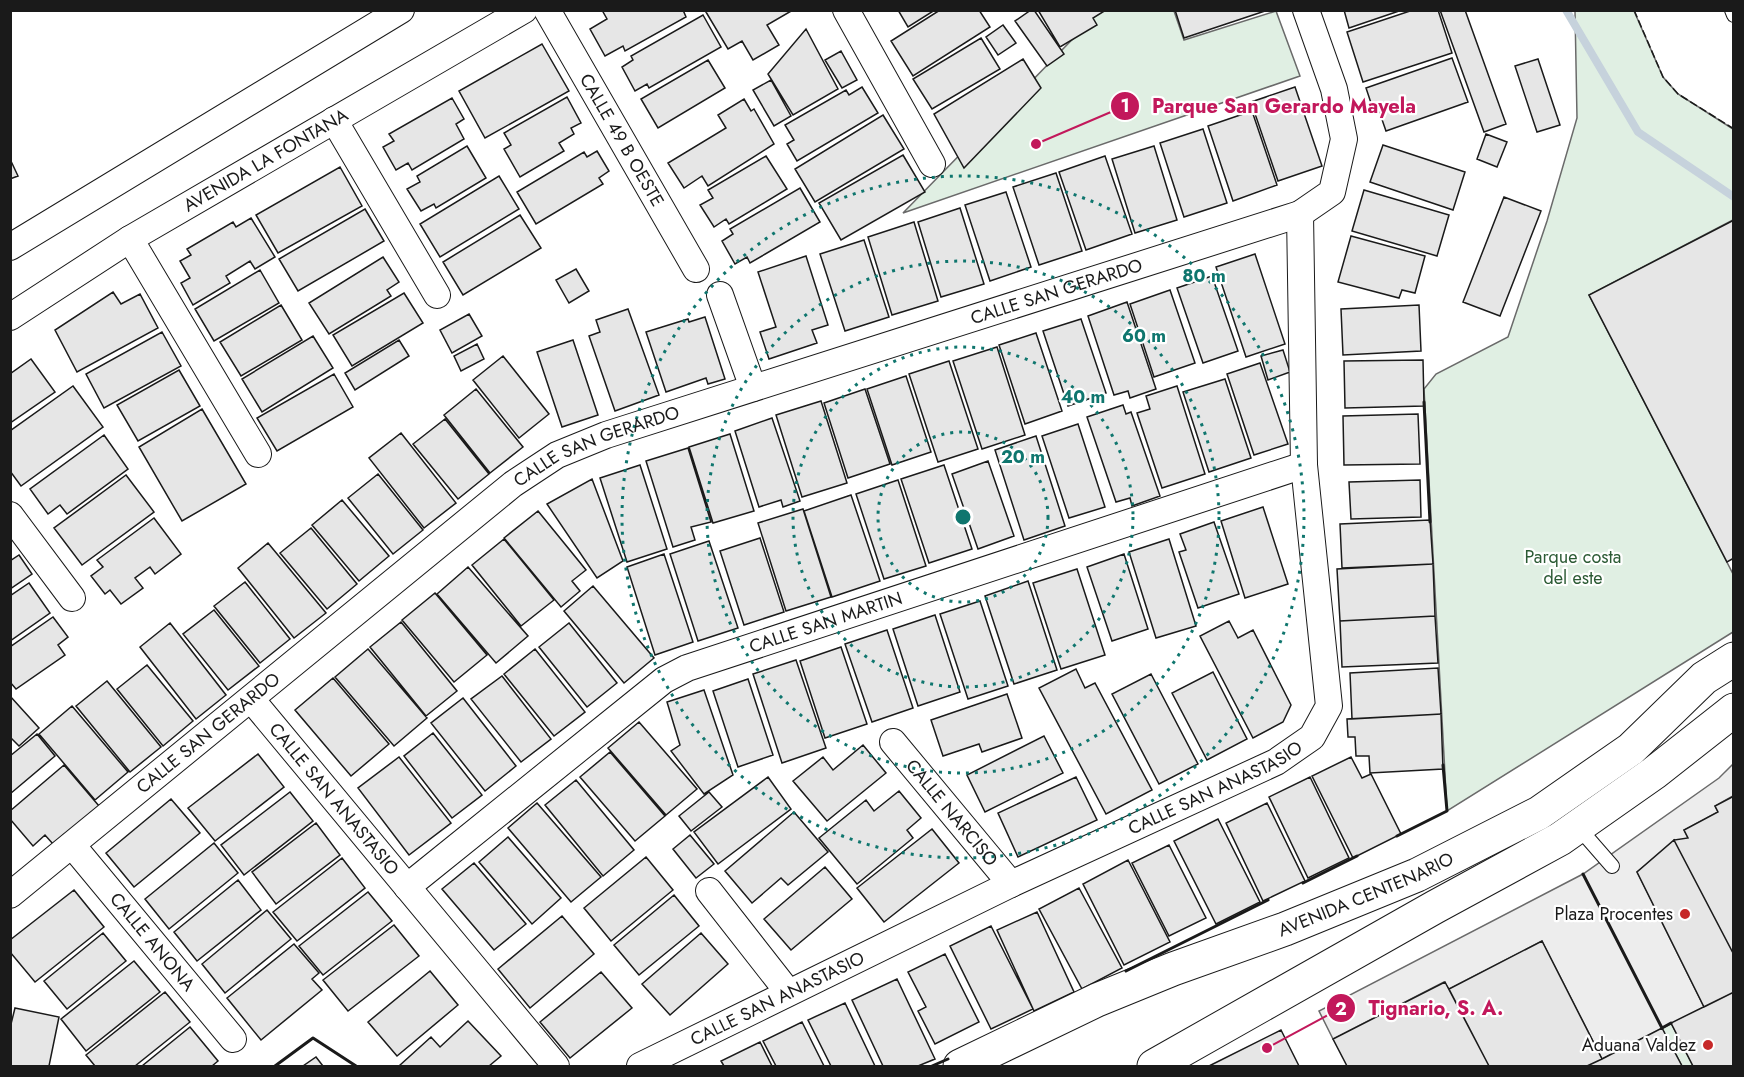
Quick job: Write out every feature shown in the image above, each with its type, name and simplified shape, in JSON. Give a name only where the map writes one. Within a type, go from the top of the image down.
[{"type":"main road","name":"AVENIDA CENTENARIO","points":[[960,1066],[1097,1000],[1162,973],[1285,929],[1417,875],[1539,813],[1631,749],[1704,678],[1734,659]]},
{"type":"main road","name":"AVENIDA CENTENARIO","points":[[1154,1066],[1578,827],[1654,773],[1734,710]]},
{"type":"main road","points":[[1021,1066],[1024,1048],[1036,1030]]},
{"type":"street","points":[[10,247],[401,10]]},
{"type":"street","name":"AVENIDA LA FONTANA","points":[[10,317],[130,239],[524,10]]},
{"type":"street","name":"CALLE 49 B OESTE","points":[[547,10],[696,269]]},
{"type":"street","points":[[846,10],[932,164]]},
{"type":"street","name":"CALLE SAN GERARDO","points":[[15,883],[72,845],[513,484],[557,455],[606,435],[1300,214],[1332,192],[1344,139],[1334,89],[1306,10]]},
{"type":"street","points":[[334,120],[437,295]]},
{"type":"street","name":"CALLE SAN ANASTASIO","points":[[640,1066],[1011,884],[1276,762],[1312,737],[1329,706],[1304,465],[1300,214]]},
{"type":"street","points":[[130,239],[258,454]]},
{"type":"street","points":[[720,295],[753,388]]},
{"type":"street","name":"CALLE SAN MARTIN","points":[[407,886],[664,680],[687,668],[1304,465]]},
{"type":"street","points":[[10,515],[72,598]]},
{"type":"street","name":"CALLE SAN ANASTASIO","points":[[251,699],[556,1066]]},
{"type":"street","name":"CALLE NARCISO","points":[[893,742],[1011,884]]},
{"type":"street","name":"CALLE ANONA","points":[[72,845],[234,1039]]},
{"type":"street","points":[[709,891],[789,992]]},
{"type":"lane","points":[[1578,827],[1612,866]]},
{"type":"green space","points":[[1100,11],[1174,11],[1184,40],[1276,11],[1300,76],[903,213]]},
{"type":"green space","name":"Parque costa del este","points":[[1575,11],[1634,11],[1663,77],[1678,94],[1733,129],[1733,220],[1589,295],[1733,574],[1733,632],[1447,811],[1424,389],[1436,374],[1508,337],[1547,221],[1577,118]]},
{"type":"green space","points":[[1671,1023],[1693,1066],[1682,1066],[1662,1028]]},
{"type":"shaded area","points":[[1733,764],[1733,796],[1715,806],[1718,812],[1684,830],[1688,838],[1659,855],[1637,872],[1704,1007],[1602,1059],[1542,941],[1449,989],[1444,982],[1333,1039],[1319,1011],[1583,874],[1719,778]]},
{"type":"building","points":[[602,10],[683,10],[686,17],[625,51],[623,46],[605,56],[590,29],[607,19]]},
{"type":"building","points":[[708,10],[793,10],[767,25],[779,45],[753,60],[742,41],[728,49],[706,12]]},
{"type":"building","points":[[898,10],[935,10],[908,27]]},
{"type":"building","points":[[940,10],[979,10],[990,27],[913,76],[891,41]]},
{"type":"building","points":[[1034,10],[1064,54],[1047,66],[1015,21]]},
{"type":"building","points":[[1038,10],[1106,10],[1093,18],[1097,25],[1060,47]]},
{"type":"building","points":[[1175,10],[1268,10],[1184,38]]},
{"type":"building","points":[[1344,10],[1402,10],[1349,28]]},
{"type":"building","points":[[1413,10],[1438,10],[1452,53],[1363,82],[1347,32]]},
{"type":"building","points":[[1440,10],[1465,10],[1506,124],[1484,132]]},
{"type":"building","points":[[703,15],[721,47],[649,88],[647,84],[635,91],[622,67],[633,60],[631,56]]},
{"type":"building","points":[[1003,25],[1016,43],[998,55],[986,37]]},
{"type":"building","points":[[806,29],[838,89],[793,115],[768,74]]},
{"type":"building","points":[[981,38],[1000,69],[932,109],[913,79]]},
{"type":"building","points":[[542,44],[569,91],[485,138],[459,91]]},
{"type":"building","points":[[841,51],[857,80],[842,88],[825,60]]},
{"type":"building","points":[[1452,58],[1468,102],[1386,131],[1377,105],[1372,106],[1366,88]]},
{"type":"building","points":[[1023,59],[1041,88],[964,168],[934,114]]},
{"type":"building","points":[[1538,59],[1560,125],[1537,132],[1515,66]]},
{"type":"building","points":[[708,60],[725,88],[658,128],[641,99]]},
{"type":"building","points":[[771,80],[791,116],[774,126],[753,90]]},
{"type":"building","points":[[862,87],[878,113],[797,161],[787,144],[794,140],[785,125],[846,90],[849,95]]},
{"type":"building","points":[[1295,87],[1322,166],[1278,181],[1251,102]]},
{"type":"building","points":[[567,97],[581,123],[571,128],[574,134],[559,143],[564,151],[520,177],[504,149],[511,145],[504,133]]},
{"type":"building","points":[[452,98],[464,119],[456,124],[464,139],[412,170],[408,163],[396,170],[383,147],[394,141],[389,134]]},
{"type":"building","points":[[744,99],[751,111],[754,109],[774,144],[708,186],[702,176],[684,188],[668,163],[726,128],[718,115]]},
{"type":"building","points":[[1252,111],[1277,185],[1233,201],[1208,126]]},
{"type":"building","points":[[883,115],[904,149],[815,202],[795,169]]},
{"type":"building","points":[[1203,129],[1227,203],[1184,217],[1160,143]]},
{"type":"building","points":[[1486,134],[1507,142],[1497,167],[1477,159]]},
{"type":"building","points":[[1383,145],[1465,172],[1453,210],[1370,182]]},
{"type":"building","points":[[467,146],[486,178],[436,208],[434,204],[421,211],[407,189],[420,182],[417,176]]},
{"type":"building","points":[[1154,146],[1177,220],[1135,233],[1112,159]]},
{"type":"building","points":[[597,151],[609,171],[599,178],[603,184],[536,224],[517,192],[584,152],[587,157]]},
{"type":"building","points":[[903,155],[925,192],[841,240],[819,203]]},
{"type":"building","points":[[766,156],[787,189],[729,224],[726,219],[714,227],[700,205],[713,198],[708,190]]},
{"type":"building","points":[[1105,156],[1132,234],[1086,250],[1059,172]]},
{"type":"building","points":[[10,159],[18,176],[10,179]]},
{"type":"building","points":[[340,167],[362,206],[278,253],[256,215]]},
{"type":"building","points":[[1056,173],[1082,251],[1039,265],[1013,187]]},
{"type":"building","points":[[499,176],[519,209],[440,257],[420,224]]},
{"type":"building","points":[[800,188],[820,222],[750,263],[747,257],[735,264],[722,241],[733,234],[730,229]]},
{"type":"building","points":[[1364,190],[1449,215],[1437,256],[1352,231]]},
{"type":"building","points":[[1006,192],[1031,267],[990,281],[965,205]]},
{"type":"building","points":[[1504,197],[1541,211],[1500,316],[1463,302]]},
{"type":"building","points":[[960,208],[984,284],[941,297],[918,222]]},
{"type":"building","points":[[365,209],[384,241],[298,291],[279,259]]},
{"type":"building","points":[[520,215],[541,248],[463,295],[443,262]]},
{"type":"building","points":[[251,218],[275,257],[255,269],[250,261],[226,276],[230,283],[193,305],[181,283],[190,278],[180,261],[191,255],[187,249],[233,222],[236,227]]},
{"type":"building","points":[[1734,220],[1734,558],[1727,562],[1589,295]]},
{"type":"building","points":[[914,222],[938,301],[892,315],[868,237]]},
{"type":"building","points":[[1351,236],[1425,256],[1415,293],[1402,290],[1399,298],[1338,282]]},
{"type":"building","points":[[864,240],[889,317],[845,331],[820,254]]},
{"type":"building","points":[[1255,254],[1285,344],[1246,357],[1216,267]]},
{"type":"building","points":[[806,256],[828,325],[812,330],[817,343],[769,359],[760,332],[776,327],[758,272]]},
{"type":"building","points":[[383,257],[399,282],[387,290],[391,296],[329,334],[309,303]]},
{"type":"building","points":[[576,269],[589,291],[569,303],[556,280]]},
{"type":"building","points":[[260,270],[279,303],[214,341],[195,309]]},
{"type":"building","points":[[1212,276],[1238,351],[1203,363],[1177,288]]},
{"type":"building","points":[[1170,290],[1195,363],[1154,377],[1130,304]]},
{"type":"building","points":[[113,292],[121,304],[140,294],[158,328],[77,372],[55,330]]},
{"type":"building","points":[[404,293],[423,323],[352,366],[333,335]]},
{"type":"building","points":[[1127,302],[1156,389],[1130,398],[1128,391],[1114,395],[1088,316]]},
{"type":"building","points":[[281,305],[302,340],[241,376],[220,342]]},
{"type":"building","points":[[1419,305],[1421,351],[1343,355],[1341,309]]},
{"type":"building","points":[[628,309],[659,395],[615,411],[589,336],[600,332],[596,320]]},
{"type":"building","points":[[469,314],[482,336],[452,353],[440,330]]},
{"type":"building","points":[[705,317],[725,379],[708,384],[706,378],[666,392],[646,332],[688,319],[689,322]]},
{"type":"building","points":[[1081,319],[1106,393],[1068,406],[1043,331]]},
{"type":"building","points":[[162,332],[181,366],[104,408],[86,374]]},
{"type":"building","points":[[1036,333],[1062,411],[1025,424],[999,345]]},
{"type":"building","points":[[313,336],[333,368],[262,412],[242,379]]},
{"type":"building","points":[[399,340],[409,356],[355,390],[345,373]]},
{"type":"building","points":[[573,340],[598,415],[562,427],[537,352]]},
{"type":"building","points":[[477,344],[484,359],[461,371],[454,356]]},
{"type":"building","points":[[997,347],[1025,435],[982,449],[953,361]]},
{"type":"building","points":[[1283,350],[1290,372],[1268,380],[1261,356]]},
{"type":"building","points":[[503,356],[549,414],[519,438],[473,380]]},
{"type":"building","points":[[31,359],[55,392],[10,423],[10,374]]},
{"type":"building","points":[[1423,360],[1424,406],[1345,408],[1344,361]]},
{"type":"building","points":[[949,361],[978,449],[938,462],[909,374]]},
{"type":"building","points":[[1260,363],[1288,444],[1254,455],[1227,374]]},
{"type":"building","points":[[179,370],[200,406],[138,441],[117,405]]},
{"type":"building","points":[[334,374],[353,407],[277,451],[257,418]]},
{"type":"building","points":[[906,376],[931,452],[892,465],[867,389]]},
{"type":"building","points":[[1225,379],[1251,458],[1209,472],[1183,392]]},
{"type":"building","points":[[73,386],[103,427],[21,486],[10,471],[10,431]]},
{"type":"building","points":[[1177,386],[1205,474],[1162,488],[1137,413],[1150,409],[1146,396]]},
{"type":"building","points":[[476,389],[523,447],[490,473],[444,415]]},
{"type":"building","points":[[865,389],[890,464],[848,478],[824,403]]},
{"type":"building","points":[[821,401],[847,483],[802,497],[776,415]]},
{"type":"building","points":[[1123,405],[1126,414],[1131,412],[1160,496],[1132,506],[1130,498],[1116,502],[1087,417]]},
{"type":"building","points":[[202,409],[246,484],[182,521],[139,447]]},
{"type":"building","points":[[1418,414],[1420,464],[1344,465],[1343,416]]},
{"type":"building","points":[[772,418],[800,501],[783,507],[781,500],[759,507],[735,431]]},
{"type":"building","points":[[445,419],[489,474],[458,499],[413,444]]},
{"type":"building","points":[[1078,424],[1105,507],[1069,518],[1042,436]]},
{"type":"building","points":[[401,433],[456,503],[424,528],[369,458]]},
{"type":"building","points":[[730,434],[754,511],[713,523],[689,447]]},
{"type":"building","points":[[104,435],[128,469],[67,514],[60,505],[48,514],[30,489]]},
{"type":"building","points":[[1036,436],[1065,526],[1024,540],[995,450]]},
{"type":"building","points":[[688,448],[711,522],[691,527],[695,540],[673,547],[646,461]]},
{"type":"building","points":[[988,461],[1014,536],[978,549],[952,474]]},
{"type":"building","points":[[640,465],[667,549],[627,562],[600,478]]},
{"type":"building","points":[[944,465],[972,549],[929,563],[901,479]]},
{"type":"building","points":[[378,474],[423,530],[393,554],[348,498]]},
{"type":"building","points":[[126,475],[154,512],[82,565],[54,528]]},
{"type":"building","points":[[592,479],[623,561],[597,578],[547,504]]},
{"type":"building","points":[[898,480],[926,566],[884,579],[856,494]]},
{"type":"building","points":[[1420,480],[1421,517],[1351,519],[1349,482]]},
{"type":"building","points":[[851,495],[880,581],[832,597],[804,511]]},
{"type":"building","points":[[342,500],[389,556],[359,581],[312,525]]},
{"type":"building","points":[[1263,507],[1288,584],[1245,598],[1221,521]]},
{"type":"building","points":[[803,509],[831,597],[786,611],[758,523]]},
{"type":"building","points":[[538,511],[586,570],[572,581],[580,591],[561,607],[504,538]]},
{"type":"building","points":[[154,518],[181,554],[155,574],[150,567],[135,578],[143,588],[121,604],[110,590],[105,594],[91,576],[103,567],[97,560]]},
{"type":"building","points":[[1430,520],[1433,564],[1342,568],[1340,524]]},
{"type":"building","points":[[1214,522],[1239,594],[1198,608],[1179,552],[1186,550],[1180,534]]},
{"type":"building","points":[[311,528],[357,584],[327,609],[280,553]]},
{"type":"building","points":[[760,538],[784,612],[744,625],[720,551]]},
{"type":"building","points":[[504,539],[554,600],[521,626],[472,565]]},
{"type":"building","points":[[1169,539],[1196,626],[1156,638],[1129,552]]},
{"type":"building","points":[[709,541],[738,628],[698,641],[670,554]]},
{"type":"building","points":[[268,543],[326,613],[294,638],[238,568]]},
{"type":"building","points":[[664,554],[693,642],[655,655],[627,567]]},
{"type":"building","points":[[1124,554],[1148,629],[1112,641],[1087,567]]},
{"type":"building","points":[[19,555],[32,574],[10,589],[10,561]]},
{"type":"building","points":[[1433,564],[1435,616],[1340,621],[1337,569]]},
{"type":"building","points":[[468,567],[528,636],[496,663],[437,594]]},
{"type":"building","points":[[1077,569],[1105,655],[1061,669],[1033,583]]},
{"type":"building","points":[[1028,581],[1057,670],[1014,684],[985,596]]},
{"type":"building","points":[[245,582],[290,639],[260,663],[214,606]]},
{"type":"building","points":[[29,583],[50,613],[10,641],[10,596]]},
{"type":"building","points":[[593,586],[654,658],[624,683],[564,611]]},
{"type":"building","points":[[435,593],[487,655],[454,682],[402,620]]},
{"type":"building","points":[[980,601],[1008,686],[968,699],[940,614]]},
{"type":"building","points":[[214,610],[259,666],[228,690],[183,634]]},
{"type":"building","points":[[935,615],[960,692],[918,706],[893,629]]},
{"type":"building","points":[[1435,616],[1438,663],[1342,667],[1340,621]]},
{"type":"building","points":[[53,617],[68,637],[58,645],[65,655],[16,689],[10,682],[10,647]]},
{"type":"building","points":[[1229,621],[1238,638],[1253,630],[1291,705],[1283,722],[1253,738],[1200,636]]},
{"type":"building","points":[[401,622],[457,691],[426,716],[370,647]]},
{"type":"building","points":[[170,623],[226,695],[196,719],[140,647]]},
{"type":"building","points":[[569,623],[617,683],[587,707],[539,647]]},
{"type":"building","points":[[887,630],[913,708],[872,722],[845,644]]},
{"type":"building","points":[[841,647],[867,724],[825,738],[800,661]]},
{"type":"building","points":[[368,649],[427,718],[394,746],[335,677]]},
{"type":"building","points":[[535,649],[585,712],[554,736],[504,674]]},
{"type":"building","points":[[796,660],[826,748],[782,763],[753,674]]},
{"type":"building","points":[[147,665],[193,721],[163,746],[117,689]]},
{"type":"building","points":[[1438,668],[1441,714],[1352,719],[1350,673]]},
{"type":"building","points":[[1076,669],[1085,688],[1095,683],[1152,790],[1106,814],[1039,688]]},
{"type":"building","points":[[1213,672],[1247,739],[1207,760],[1172,693]]},
{"type":"building","points":[[1151,674],[1198,764],[1159,784],[1112,694]]},
{"type":"building","points":[[502,676],[551,739],[521,762],[471,699]]},
{"type":"building","points":[[333,678],[389,744],[351,776],[295,710]]},
{"type":"building","points":[[748,679],[773,755],[738,767],[713,691]]},
{"type":"building","points":[[107,681],[161,747],[130,772],[76,706]]},
{"type":"building","points":[[704,690],[733,775],[704,794],[671,751],[680,745],[667,702]]},
{"type":"building","points":[[1007,694],[1022,738],[982,752],[979,744],[943,756],[931,720]]},
{"type":"building","points":[[10,696],[39,728],[19,746],[10,737]]},
{"type":"building","points":[[463,698],[516,766],[485,791],[431,723]]},
{"type":"building","points":[[72,706],[128,772],[95,800],[39,734]]},
{"type":"building","points":[[1441,714],[1443,769],[1370,773],[1369,756],[1356,756],[1355,737],[1348,737],[1347,719]]},
{"type":"building","points":[[639,722],[697,789],[666,815],[608,748]]},
{"type":"building","points":[[433,733],[482,795],[452,818],[404,756]]},
{"type":"building","points":[[37,734],[55,756],[10,794],[10,756]]},
{"type":"building","points":[[1044,736],[1063,773],[985,812],[967,775]]},
{"type":"building","points":[[863,745],[886,773],[827,821],[793,781],[823,757],[833,770]]},
{"type":"building","points":[[610,752],[665,816],[635,841],[580,777]]},
{"type":"building","points":[[258,754],[284,787],[215,841],[188,808]]},
{"type":"building","points":[[399,757],[451,823],[409,855],[358,788]]},
{"type":"building","points":[[1351,757],[1362,778],[1371,774],[1401,834],[1353,858],[1312,776]]},
{"type":"building","points":[[64,765],[99,806],[53,844],[45,835],[33,846],[10,819],[10,811]]},
{"type":"building","points":[[768,777],[791,809],[718,864],[694,832]]},
{"type":"building","points":[[1076,777],[1097,820],[1018,857],[998,813]]},
{"type":"building","points":[[1310,777],[1349,858],[1308,878],[1269,797]]},
{"type":"building","points":[[576,780],[634,850],[603,876],[545,805]]},
{"type":"building","points":[[899,791],[921,818],[907,830],[913,838],[857,884],[819,838],[866,800],[874,811]]},
{"type":"building","points":[[290,792],[313,821],[244,875],[221,845]]},
{"type":"building","points":[[709,792],[722,807],[691,831],[679,816]]},
{"type":"building","points":[[1734,796],[1734,955],[1674,840],[1688,838],[1684,830],[1718,812],[1715,806]]},
{"type":"building","points":[[171,799],[200,833],[134,887],[106,853]]},
{"type":"building","points":[[537,803],[601,877],[571,902],[508,828]]},
{"type":"building","points":[[1267,803],[1305,881],[1263,901],[1226,823]]},
{"type":"building","points":[[794,812],[828,852],[788,885],[781,878],[752,903],[725,871]]},
{"type":"building","points":[[1218,819],[1260,902],[1216,924],[1174,841]]},
{"type":"building","points":[[316,823],[340,855],[276,904],[252,872]]},
{"type":"building","points":[[932,829],[959,863],[884,922],[857,888]]},
{"type":"building","points":[[690,835],[714,864],[696,878],[673,849]]},
{"type":"building","points":[[508,837],[561,898],[532,924],[479,862]]},
{"type":"building","name":"Plaza Procentes","points":[[1674,840],[1734,955],[1734,992],[1704,1007],[1637,872]]},
{"type":"building","points":[[214,843],[238,873],[169,929],[145,899]]},
{"type":"building","points":[[1169,845],[1206,918],[1169,936],[1132,863]]},
{"type":"building","points":[[646,857],[673,890],[611,941],[584,908]]},
{"type":"building","points":[[342,858],[365,888],[297,941],[273,912]]},
{"type":"building","points":[[1128,860],[1170,942],[1124,965],[1083,884]]},
{"type":"building","points":[[474,863],[526,924],[494,950],[442,889]]},
{"type":"building","points":[[825,867],[852,899],[791,950],[764,919]]},
{"type":"building","points":[[238,880],[261,910],[197,961],[174,932]]},
{"type":"building","points":[[1079,888],[1122,968],[1082,989],[1039,909]]},
{"type":"building","points":[[74,890],[104,927],[35,982],[10,952],[10,940]]},
{"type":"building","points":[[368,892],[392,921],[323,975],[299,946]]},
{"type":"building","points":[[674,895],[699,926],[639,975],[614,945]]},
{"type":"building","points":[[267,910],[291,939],[225,993],[202,964]]},
{"type":"building","points":[[1037,912],[1074,992],[1034,1011],[997,930]]},
{"type":"building","points":[[562,916],[594,954],[530,1008],[498,969]]},
{"type":"building","points":[[394,925],[419,956],[348,1011],[323,980]]},
{"type":"building","points":[[991,926],[1033,1009],[991,1029],[950,946]]},
{"type":"building","points":[[103,933],[126,961],[67,1009],[44,981]]},
{"type":"building","points":[[701,933],[728,964],[670,1015],[642,984]]},
{"type":"building","points":[[1542,941],[1602,1059],[1587,1066],[1489,1066],[1449,989]]},
{"type":"building","points":[[294,944],[319,973],[312,979],[322,990],[261,1040],[227,998]]},
{"type":"building","points":[[945,954],[979,1022],[935,1044],[918,1011],[926,1007],[908,972]]},
{"type":"building","points":[[134,961],[160,992],[86,1051],[61,1019]]},
{"type":"building","points":[[430,971],[458,1005],[397,1056],[368,1022]]},
{"type":"building","points":[[601,972],[632,1008],[570,1058],[540,1022]]},
{"type":"building","points":[[897,979],[935,1059],[918,1066],[883,1066],[852,1000]]},
{"type":"building","points":[[1445,982],[1489,1066],[1347,1066],[1333,1039]]},
{"type":"building","points":[[165,992],[190,1022],[135,1066],[95,1066],[86,1055]]},
{"type":"building","name":"Aduana Valdez","points":[[1734,992],[1734,1066],[1693,1066],[1671,1023]]},
{"type":"building","points":[[845,1003],[875,1066],[831,1066],[808,1020]]},
{"type":"building","points":[[15,1008],[59,1017],[49,1066],[10,1066],[10,1028]]},
{"type":"building","points":[[468,1021],[501,1056],[489,1066],[399,1066],[431,1037],[440,1047]]},
{"type":"building","points":[[802,1022],[824,1066],[776,1066],[763,1041]]},
{"type":"building","points":[[190,1027],[218,1061],[212,1066],[142,1066]]},
{"type":"building","points":[[1662,1028],[1682,1066],[1587,1066],[1602,1059]]},
{"type":"building","points":[[1281,1030],[1299,1066],[1209,1066]]},
{"type":"building","points":[[760,1042],[772,1066],[724,1066],[721,1061]]},
{"type":"building","points":[[316,1057],[323,1066],[303,1066]]},
{"type":"waterway","points":[[1566,10],[1638,132],[1734,197]]},
{"type":"fence","points":[[1634,10],[1663,77],[1678,94],[1734,129]]},
{"type":"wall","points":[[1424,402],[1430,522]]},
{"type":"wall","points":[[1397,836],[1447,811],[1443,765]]},
{"type":"wall","points":[[1303,883],[1357,856]]},
{"type":"wall","points":[[1583,874],[1662,1028],[1671,1023]]},
{"type":"wall","points":[[1126,971],[1268,900]]},
{"type":"wall","points":[[275,1066],[313,1038],[356,1066]]},
{"type":"wall","points":[[932,1066],[948,1059]]},
{"type":"place","name":"Parque San Gerardo Mayela","points":[[1036,144]]},
{"type":"place","name":"Plaza Procentes","points":[[1685,914]]},
{"type":"place","name":"Aduana Valdez","points":[[1708,1045]]},
{"type":"place","name":"Tignario, S. A.","points":[[1267,1048]]}]
